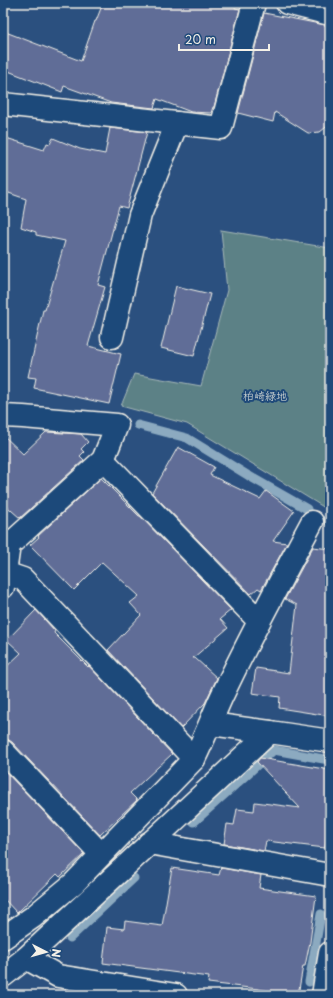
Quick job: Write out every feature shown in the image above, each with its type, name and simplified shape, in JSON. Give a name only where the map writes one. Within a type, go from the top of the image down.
[{"type":"street","points":[[3,104],[221,128],[254,3]]},
{"type":"street","points":[[287,3],[330,14]]},
{"type":"street","points":[[112,337],[140,215],[177,123]]},
{"type":"street","points":[[3,416],[117,425],[103,460],[9,545],[4,580],[23,579],[194,759]]},
{"type":"street","points":[[103,460],[259,621]]},
{"type":"street","points":[[3,938],[33,917],[74,883],[194,759],[259,621],[312,522]]},
{"type":"street","points":[[211,724],[330,741]]},
{"type":"street","points":[[3,976],[26,958],[270,732]]},
{"type":"street","points":[[3,751],[101,854]]},
{"type":"street","points":[[149,843],[330,875]]},
{"type":"street","points":[[323,995],[330,953]]},
{"type":"street","points":[[26,958],[58,976],[176,995]]},
{"type":"green space","name":"柏崎緑地","points":[[221,230],[330,248],[330,511],[187,424],[121,406],[134,374],[201,386],[227,290]]},
{"type":"building","points":[[103,3],[237,3],[235,8],[240,9],[214,107],[211,113],[191,112],[157,99],[154,108],[111,103],[64,86],[62,92],[3,69],[3,31],[81,61]]},
{"type":"building","points":[[264,13],[330,26],[330,124],[320,132],[308,133],[275,112],[273,122],[238,113]]},
{"type":"building","points":[[110,128],[147,132],[127,208],[119,206],[98,285],[105,287],[88,346],[121,354],[109,404],[34,388],[36,378],[28,377],[43,310],[45,310],[65,241],[36,235],[36,232],[21,227],[26,199],[3,191],[3,137],[44,150],[47,143],[50,144],[53,138],[80,149],[105,154]]},
{"type":"building","points":[[176,286],[210,294],[194,356],[161,348]]},
{"type":"building","points":[[46,432],[81,434],[88,442],[81,449],[84,452],[80,456],[84,460],[20,518],[3,503],[3,435],[23,454]]},
{"type":"building","points":[[178,447],[214,467],[210,475],[260,499],[266,491],[294,511],[273,541],[287,543],[261,590],[258,588],[251,594],[152,493]]},
{"type":"building","points":[[101,478],[231,610],[220,619],[228,628],[193,658],[195,658],[217,678],[205,703],[181,728],[108,650],[141,615],[130,603],[139,596],[102,562],[74,590],[30,545]]},
{"type":"building","points":[[313,547],[330,549],[330,716],[279,708],[280,697],[252,693],[256,668],[289,673],[297,605],[285,599]]},
{"type":"building","points":[[36,610],[55,631],[54,633],[88,667],[89,666],[172,754],[130,793],[137,800],[100,835],[12,742],[7,739],[3,739],[3,670],[21,653],[7,640]]},
{"type":"building","points":[[260,758],[330,770],[330,809],[325,848],[266,841],[264,851],[224,844],[227,824],[234,825],[237,809],[254,811],[255,802],[300,808],[257,762]]},
{"type":"building","points":[[3,769],[84,854],[60,877],[57,874],[17,913],[3,898]]},
{"type":"building","points":[[172,868],[219,875],[221,868],[261,875],[259,888],[316,896],[310,942],[305,966],[303,966],[298,995],[208,983],[209,977],[103,963],[107,927],[124,929],[125,921],[162,926]]},
{"type":"waterway","points":[[138,425],[187,438],[307,509]]},
{"type":"waterway","points":[[326,520],[330,522]]},
{"type":"waterway","points":[[194,822],[274,750],[329,760]]},
{"type":"waterway","points":[[70,938],[134,878]]},
{"type":"waterway","points":[[309,982],[321,914]]}]
